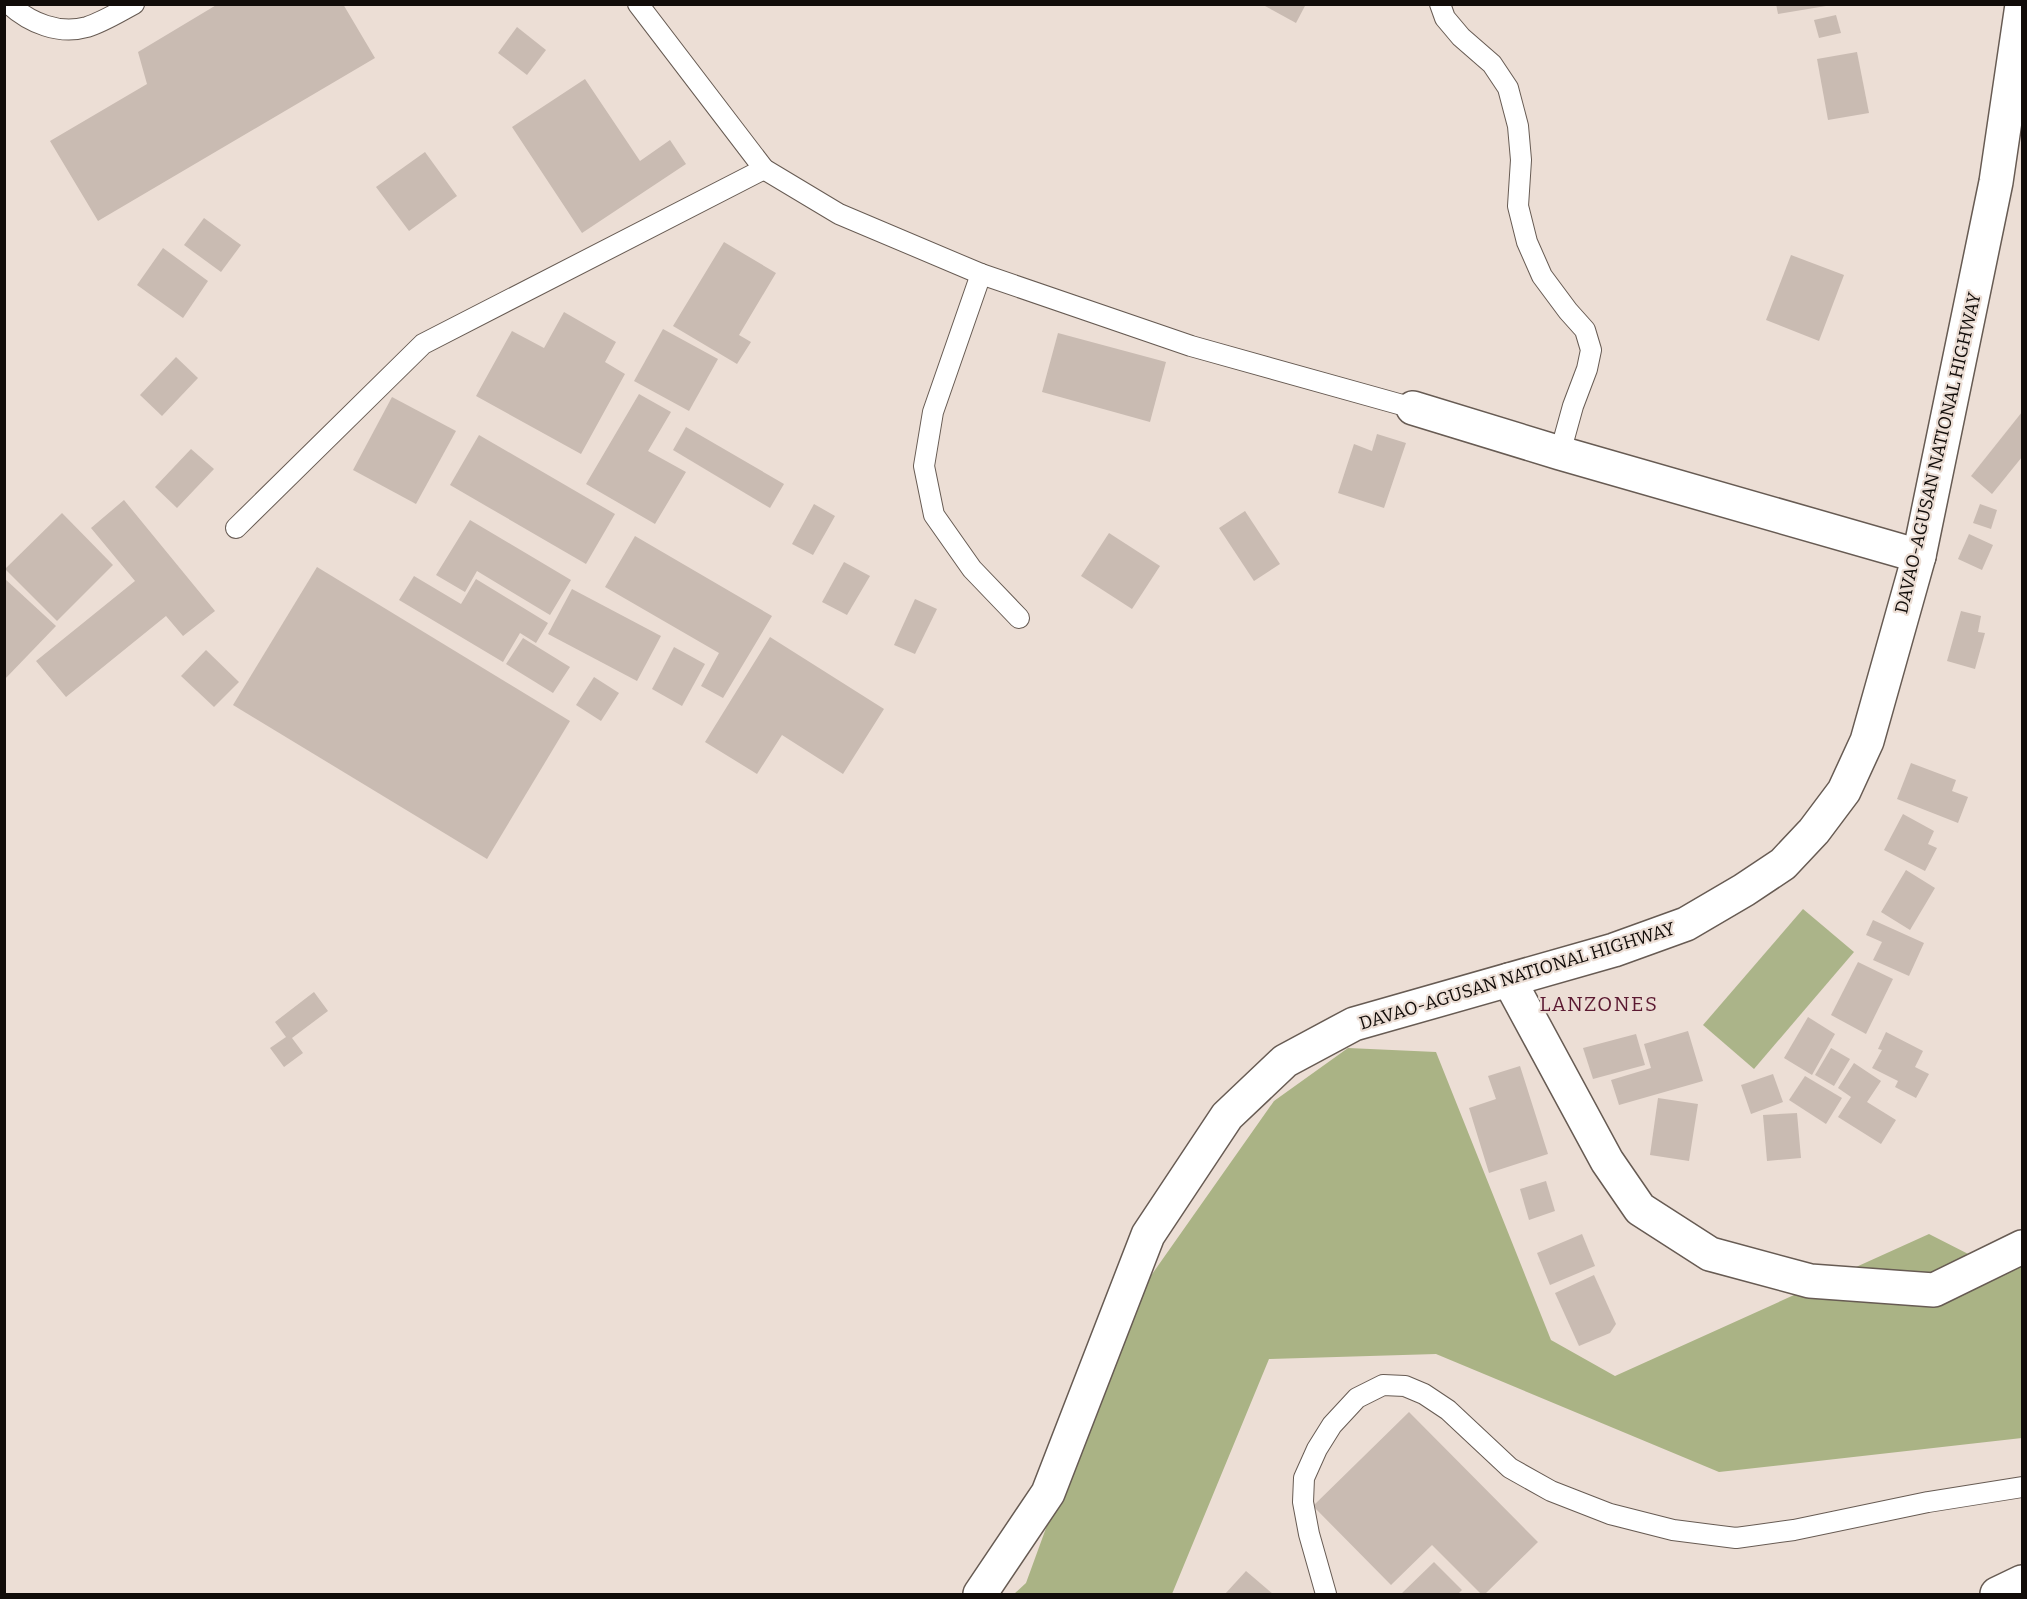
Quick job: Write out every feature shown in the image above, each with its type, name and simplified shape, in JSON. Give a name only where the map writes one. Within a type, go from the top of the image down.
[{"type":"main road","name":"DAVAO-AGUSAN NATIONAL HIGHWAY","points":[[980,1594],[1048,1493],[1148,1235],[1227,1116],[1285,1061],[1354,1024],[1614,950],[1686,924],[1783,864],[1814,831],[1844,791],[1867,741],[1919,556],[1994,194],[2022,5]]},
{"type":"main road","points":[[1413,408],[1560,453],[1919,556]]},
{"type":"main road","points":[[1509,980],[1607,1161],[1640,1209],[1710,1254],[1810,1281],[1934,1290],[2022,1247]]},
{"type":"main road","points":[[1997,1594],[2022,1582]]},
{"type":"lane","points":[[9,4],[38,24],[61,30],[87,27],[134,4]]},
{"type":"lane","points":[[638,4],[764,169],[839,214],[981,274],[1191,346],[1413,408]]},
{"type":"lane","points":[[1440,4],[1446,18],[1456,31],[1492,64],[1508,88],[1518,126],[1521,159],[1518,206],[1527,242],[1542,276],[1568,311],[1586,330],[1591,350],[1587,369],[1560,453]]},
{"type":"lane","points":[[236,528],[423,344],[764,169]]},
{"type":"lane","points":[[981,274],[933,412],[924,466],[934,515],[972,569],[1019,618]]},
{"type":"lane","points":[[1326,1594],[1303,1502],[1304,1478],[1317,1449],[1332,1425],[1357,1398],[1383,1385],[1405,1386],[1424,1394],[1448,1410],[1510,1468],[1551,1491],[1610,1514],[1673,1530],[1736,1538],[1794,1530],[1928,1502],[2022,1487]]},
{"type":"green space","points":[[1803,909],[1854,952],[1754,1069],[1703,1025]]},
{"type":"green space","points":[[1348,1048],[1436,1052],[1551,1340],[1615,1376],[1929,1234],[1982,1261],[2022,1238],[2022,1438],[1719,1472],[1436,1354],[1269,1359],[1172,1594],[1014,1594],[1026,1583],[1124,1314],[1274,1101]]},
{"type":"building","points":[[218,4],[343,4],[375,58],[98,221],[50,141],[147,84],[138,52]]},
{"type":"building","points":[[1266,4],[1306,4],[1296,23],[1265,6]]},
{"type":"building","points":[[1776,4],[1826,4],[1826,6],[1778,14]]},
{"type":"building","points":[[1836,15],[1841,33],[1819,38],[1814,20]]},
{"type":"building","points":[[517,27],[546,50],[527,75],[498,53]]},
{"type":"building","points":[[1857,52],[1869,113],[1828,120],[1817,59]]},
{"type":"building","points":[[585,79],[640,161],[670,140],[686,164],[582,233],[512,127]]},
{"type":"building","points":[[425,152],[457,196],[409,231],[376,187]]},
{"type":"building","points":[[204,218],[241,245],[221,272],[184,245]]},
{"type":"building","points":[[724,242],[776,273],[739,335],[751,342],[737,364],[673,326]]},
{"type":"building","points":[[163,248],[208,281],[183,318],[137,285]]},
{"type":"building","points":[[1791,255],[1844,275],[1819,341],[1766,320]]},
{"type":"building","points":[[564,312],[616,342],[605,362],[625,374],[581,454],[476,396],[512,331],[544,348]]},
{"type":"building","points":[[663,329],[718,359],[689,411],[634,381]]},
{"type":"building","points":[[1058,333],[1166,362],[1150,422],[1042,392]]},
{"type":"building","points":[[176,357],[198,378],[162,416],[140,395]]},
{"type":"building","points":[[639,394],[671,412],[648,451],[686,472],[655,524],[586,484]]},
{"type":"building","points":[[392,397],[456,431],[416,504],[353,470]]},
{"type":"building","points":[[2022,412],[2022,457],[1992,494],[1971,476]]},
{"type":"building","points":[[686,427],[784,484],[770,508],[673,450]]},
{"type":"building","points":[[1377,434],[1406,443],[1384,508],[1338,493],[1354,444],[1372,451]]},
{"type":"building","points":[[479,435],[615,514],[586,564],[450,485]]},
{"type":"building","points":[[191,449],[214,469],[177,508],[155,487]]},
{"type":"building","points":[[124,500],[215,611],[183,636],[166,616],[66,697],[36,661],[135,581],[91,528]]},
{"type":"building","points":[[814,504],[835,516],[813,555],[792,544]]},
{"type":"building","points":[[1980,504],[1997,510],[1991,529],[1973,523]]},
{"type":"building","points":[[1245,511],[1280,564],[1254,581],[1219,528]]},
{"type":"building","points":[[62,513],[113,565],[57,621],[5,569]]},
{"type":"building","points":[[470,520],[571,580],[550,615],[477,571],[465,592],[436,575]]},
{"type":"building","points":[[1109,533],[1160,566],[1132,609],[1081,576]]},
{"type":"building","points":[[1969,534],[1993,545],[1982,570],[1958,559]]},
{"type":"building","points":[[635,536],[772,616],[723,698],[701,686],[719,653],[605,587]]},
{"type":"building","points":[[844,562],[870,576],[847,615],[822,602]]},
{"type":"building","points":[[317,567],[570,721],[487,859],[233,705]]},
{"type":"building","points":[[414,576],[461,604],[476,579],[548,623],[536,643],[520,633],[503,662],[399,600]]},
{"type":"building","points":[[4,578],[56,626],[4,680]]},
{"type":"building","points":[[572,589],[661,636],[637,681],[548,634]]},
{"type":"building","points":[[915,599],[937,609],[915,654],[894,645]]},
{"type":"building","points":[[1961,611],[1981,616],[1978,632],[1985,633],[1975,669],[1947,661]]},
{"type":"building","points":[[770,637],[884,709],[843,774],[782,735],[757,774],[705,742]]},
{"type":"building","points":[[523,638],[570,667],[553,693],[506,664]]},
{"type":"building","points":[[674,647],[705,664],[682,706],[652,689]]},
{"type":"building","points":[[206,650],[239,682],[214,707],[181,676]]},
{"type":"building","points":[[594,677],[619,693],[601,721],[576,705]]},
{"type":"building","points":[[1911,763],[1956,780],[1952,791],[1968,797],[1958,823],[1897,799]]},
{"type":"building","points":[[1903,814],[1934,831],[1928,844],[1937,848],[1925,871],[1884,850]]},
{"type":"building","points":[[1906,870],[1935,888],[1910,930],[1881,912]]},
{"type":"building","points":[[1873,920],[1924,943],[1909,976],[1873,960],[1882,942],[1866,935]]},
{"type":"building","points":[[1858,962],[1893,979],[1866,1034],[1831,1015]]},
{"type":"building","points":[[314,992],[328,1011],[292,1038],[303,1053],[284,1067],[270,1048],[286,1037],[275,1022]]},
{"type":"building","points":[[1808,1017],[1835,1034],[1812,1075],[1784,1058]]},
{"type":"building","points":[[1688,1031],[1703,1081],[1619,1105],[1611,1080],[1651,1068],[1644,1044]]},
{"type":"building","points":[[1886,1032],[1923,1051],[1915,1067],[1929,1074],[1916,1098],[1895,1087],[1898,1081],[1872,1068],[1882,1050],[1878,1049]]},
{"type":"building","points":[[1636,1034],[1645,1065],[1593,1079],[1583,1048]]},
{"type":"building","points":[[1831,1048],[1850,1059],[1834,1086],[1815,1075]]},
{"type":"building","points":[[1854,1063],[1881,1081],[1867,1102],[1896,1120],[1881,1144],[1838,1117],[1851,1097],[1838,1088]]},
{"type":"building","points":[[1520,1066],[1548,1154],[1489,1173],[1469,1108],[1496,1099],[1488,1076]]},
{"type":"building","points":[[1773,1074],[1783,1102],[1751,1114],[1741,1085]]},
{"type":"building","points":[[1805,1076],[1842,1098],[1826,1124],[1789,1100]]},
{"type":"building","points":[[1658,1098],[1698,1104],[1689,1161],[1650,1155]]},
{"type":"building","points":[[1797,1113],[1801,1158],[1767,1161],[1763,1115]]},
{"type":"building","points":[[1546,1181],[1555,1211],[1529,1220],[1520,1189]]},
{"type":"building","points":[[1582,1234],[1595,1266],[1550,1285],[1537,1253]]},
{"type":"building","points":[[1594,1275],[1616,1324],[1610,1333],[1579,1346],[1555,1293]]},
{"type":"building","points":[[1409,1412],[1538,1542],[1485,1594],[1481,1594],[1432,1545],[1391,1585],[1313,1506]]},
{"type":"building","points":[[1434,1562],[1462,1590],[1458,1594],[1401,1594]]},
{"type":"building","points":[[1246,1571],[1273,1594],[1225,1594]]},
{"type":"district","name":"LANZONES","points":[[1599,1004]]}]
